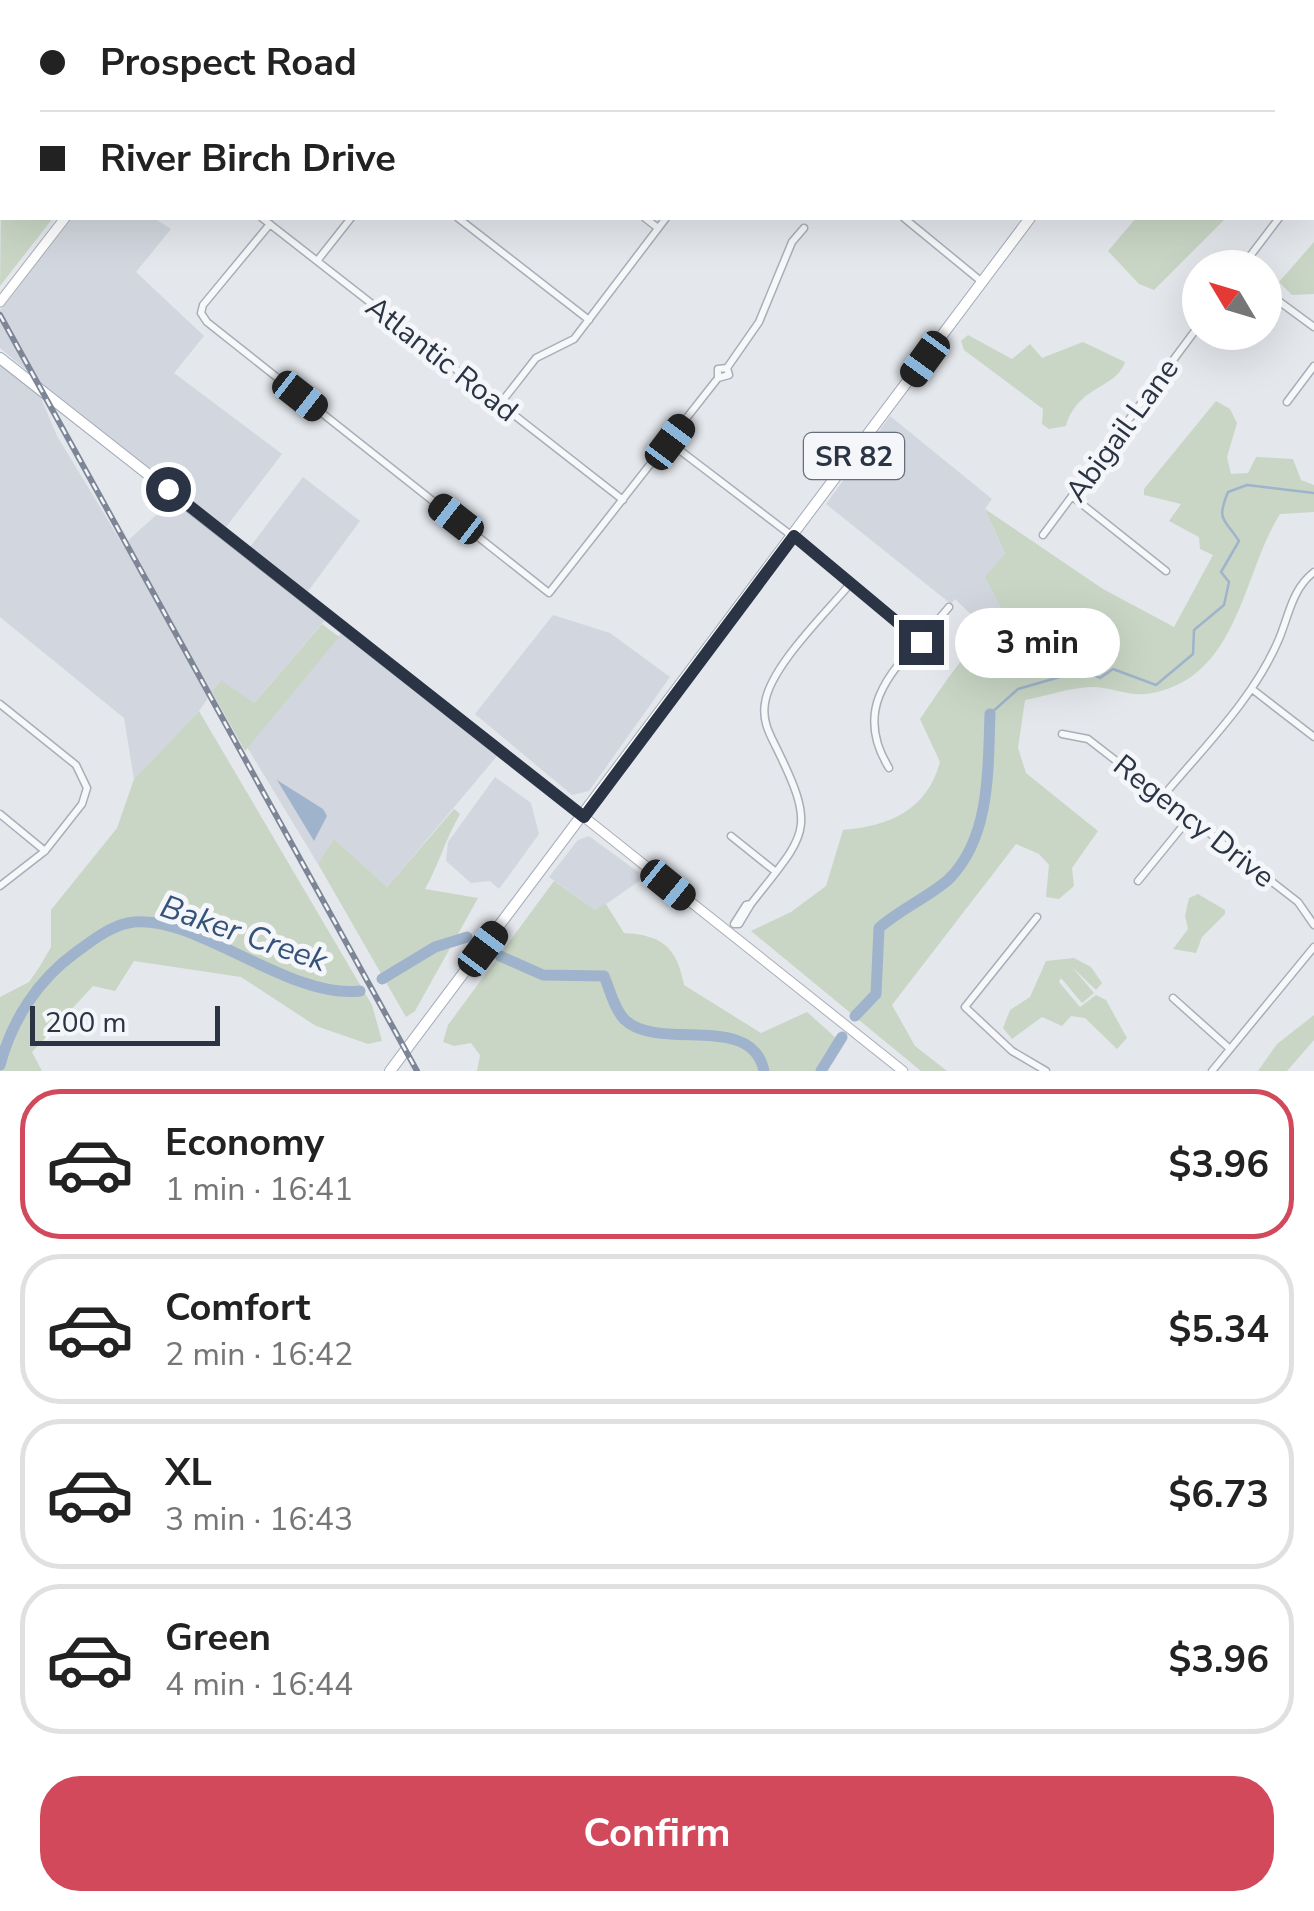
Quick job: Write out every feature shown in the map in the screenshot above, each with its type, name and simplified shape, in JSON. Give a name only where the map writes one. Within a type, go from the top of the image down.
[{"type":"main road","name":"SR 82","points":[[390,1071],[798,540],[1028,220]]},
{"type":"main road","points":[[0,358],[584,817]]},
{"type":"street","points":[[0,302],[63,220]]},
{"type":"street","name":"Atlantic Road","points":[[265,220],[623,500]]},
{"type":"street","points":[[317,261],[349,220]]},
{"type":"street","points":[[461,220],[589,320]]},
{"type":"street","points":[[647,220],[658,228]]},
{"type":"street","points":[[500,404],[536,358],[574,339],[664,220]]},
{"type":"street","points":[[906,220],[982,282]]},
{"type":"street","points":[[1255,250],[1277,220]]},
{"type":"street","points":[[270,224],[201,313],[549,593],[670,442],[718,378],[718,369],[727,368],[759,322],[792,242],[804,228]]},
{"type":"street","points":[[1282,303],[1314,327]]},
{"type":"street","name":"Abigail Lane","points":[[1043,535],[1182,348]]},
{"type":"street","points":[[1287,402],[1314,366]]},
{"type":"street","points":[[670,442],[798,540],[921,642]]},
{"type":"street","points":[[1073,496],[1166,570]]},
{"type":"street","points":[[1164,795],[1252,689],[1266,668],[1295,594],[1314,572]]},
{"type":"street","points":[[731,928],[796,846],[804,814],[799,795],[766,727],[766,698],[776,676],[850,584]]},
{"type":"street","points":[[889,768],[872,737],[873,709],[883,688],[949,607]]},
{"type":"street","points":[[1252,689],[1314,738]]},
{"type":"street","points":[[0,704],[76,766],[86,782],[82,804],[46,851],[0,886]]},
{"type":"street","name":"Regency Drive","points":[[1062,734],[1088,739],[1164,795],[1298,902],[1314,926]]},
{"type":"street","points":[[0,814],[46,851]]},
{"type":"street","points":[[1138,881],[1191,816]]},
{"type":"street","points":[[584,817],[731,928],[903,1071]]},
{"type":"street","points":[[731,836],[776,872]]},
{"type":"street","points":[[1037,917],[965,1007],[1012,1051],[1046,1071]]},
{"type":"street","points":[[1212,1071],[1314,947]]},
{"type":"street","points":[[1173,998],[1230,1049]]},
{"type":"shaded area","points":[[69,220],[157,220],[171,229],[136,272],[204,336],[174,373],[282,454],[226,527],[107,438],[0,348],[0,310]]},
{"type":"shaded area","points":[[0,363],[38,391],[57,436],[123,545],[174,499],[325,620],[253,704],[220,681],[199,711],[134,779],[124,718],[0,617]]},
{"type":"shaded area","points":[[890,416],[992,499],[985,509],[1005,555],[1006,617],[987,630],[955,599],[951,604],[826,504]]},
{"type":"shaded area","points":[[303,477],[360,521],[306,594],[250,547]]},
{"type":"shaded area","points":[[553,615],[610,633],[670,677],[589,791],[572,795],[475,714]]},
{"type":"shaded area","points":[[342,632],[497,756],[387,887],[335,840],[318,864],[247,747]]},
{"type":"shaded area","points":[[495,777],[531,803],[539,834],[499,889],[490,881],[471,883],[446,861],[448,842]]},
{"type":"shaded area","points":[[589,836],[645,877],[596,911],[549,877],[578,840]]},
{"type":"green space","points":[[1,220],[51,220],[0,286]]},
{"type":"green space","points":[[1134,220],[1224,220],[1194,250],[1182,250],[1182,262],[1154,290],[1139,284],[1108,251]]},
{"type":"green space","points":[[1314,242],[1314,294],[1292,295],[1282,285],[1282,279]]},
{"type":"green space","points":[[968,335],[1012,359],[1030,344],[1042,358],[1083,342],[1125,362],[1114,378],[1079,402],[1066,426],[1049,429],[1042,424],[1043,409],[964,350],[961,341]]},
{"type":"green space","points":[[1216,401],[1230,409],[1237,423],[1227,457],[1231,474],[1248,473],[1256,457],[1293,459],[1301,480],[1314,485],[1314,512],[1280,514],[1219,648],[1201,669],[1177,685],[1146,694],[1085,687],[1025,700],[1018,748],[1026,773],[1098,831],[1072,868],[1074,886],[1059,899],[1046,897],[1049,865],[1039,854],[1016,844],[892,1005],[915,1046],[947,1071],[921,1071],[751,931],[791,912],[826,886],[843,830],[876,824],[904,812],[916,804],[934,779],[940,762],[920,719],[969,651],[1006,617],[985,577],[1005,554],[985,509],[1103,589],[1174,627],[1213,555],[1200,549],[1199,537],[1169,521],[1181,504],[1144,495],[1144,489]]},
{"type":"green space","points":[[322,624],[339,637],[245,751],[212,692],[221,680],[254,703]]},
{"type":"green space","points":[[199,711],[372,1005],[382,1041],[368,1044],[316,1026],[241,977],[134,961],[115,991],[93,986],[32,1052],[42,1071],[0,1071],[0,997],[29,982],[51,947],[51,910],[117,828],[134,779]]},
{"type":"green space","points":[[454,809],[460,814],[425,889],[478,898],[415,1011],[406,1017],[318,864],[334,839],[387,887]]},
{"type":"green space","points":[[554,881],[595,910],[606,904],[624,933],[658,940],[672,952],[684,985],[761,1033],[807,1012],[836,1038],[816,1071],[477,1071],[480,1055],[471,1043],[454,1046],[443,1042],[448,1025]]},
{"type":"green space","points":[[1198,894],[1225,910],[1225,914],[1202,937],[1196,953],[1173,949],[1188,929],[1185,916],[1189,898]]},
{"type":"green space","points":[[1074,958],[1091,967],[1102,983],[1096,990],[1072,967],[1094,993],[1082,1003],[1061,978],[1059,982],[1080,1007],[1096,995],[1106,1000],[1127,1038],[1117,1049],[1085,1018],[1071,1016],[1062,1026],[1042,1017],[1012,1039],[1003,1028],[1010,1010],[1030,997],[1046,961]]},
{"type":"green space","points":[[1314,1015],[1314,1040],[1287,1071],[1258,1071],[1277,1044]]},
{"type":"water","points":[[1078,625],[1089,633],[1112,634],[1120,644],[1090,662],[1067,646],[1066,634]]},
{"type":"water","points":[[277,780],[323,809],[327,816],[314,841]]},
{"type":"waterway","points":[[990,714],[1018,689],[1084,670],[1100,678],[1113,669],[1156,685],[1193,654],[1194,630],[1224,605],[1229,582],[1221,572],[1239,541],[1222,514],[1228,492],[1247,485],[1314,493]]},
{"type":"waterway","name":"Baker Creek","points":[[855,1016],[876,994],[879,928],[950,878],[973,842],[985,800],[990,714]]},
{"type":"waterway","name":"Baker Creek","points":[[0,1065],[19,1017],[38,988],[94,939],[128,923],[181,929],[302,982],[332,990],[360,991]]},
{"type":"waterway","name":"Baker Creek","points":[[382,979],[435,947],[467,937]]},
{"type":"waterway","name":"Baker Creek","points":[[500,956],[543,975],[604,976],[621,1015],[639,1029],[742,1042],[756,1053],[764,1071]]},
{"type":"waterway","name":"Baker Creek","points":[[821,1071],[842,1037]]},
{"type":"railway","points":[[0,315],[417,1071]]},
{"type":"route","points":[[168,489],[584,817],[794,536],[802,547],[921,642]]}]
